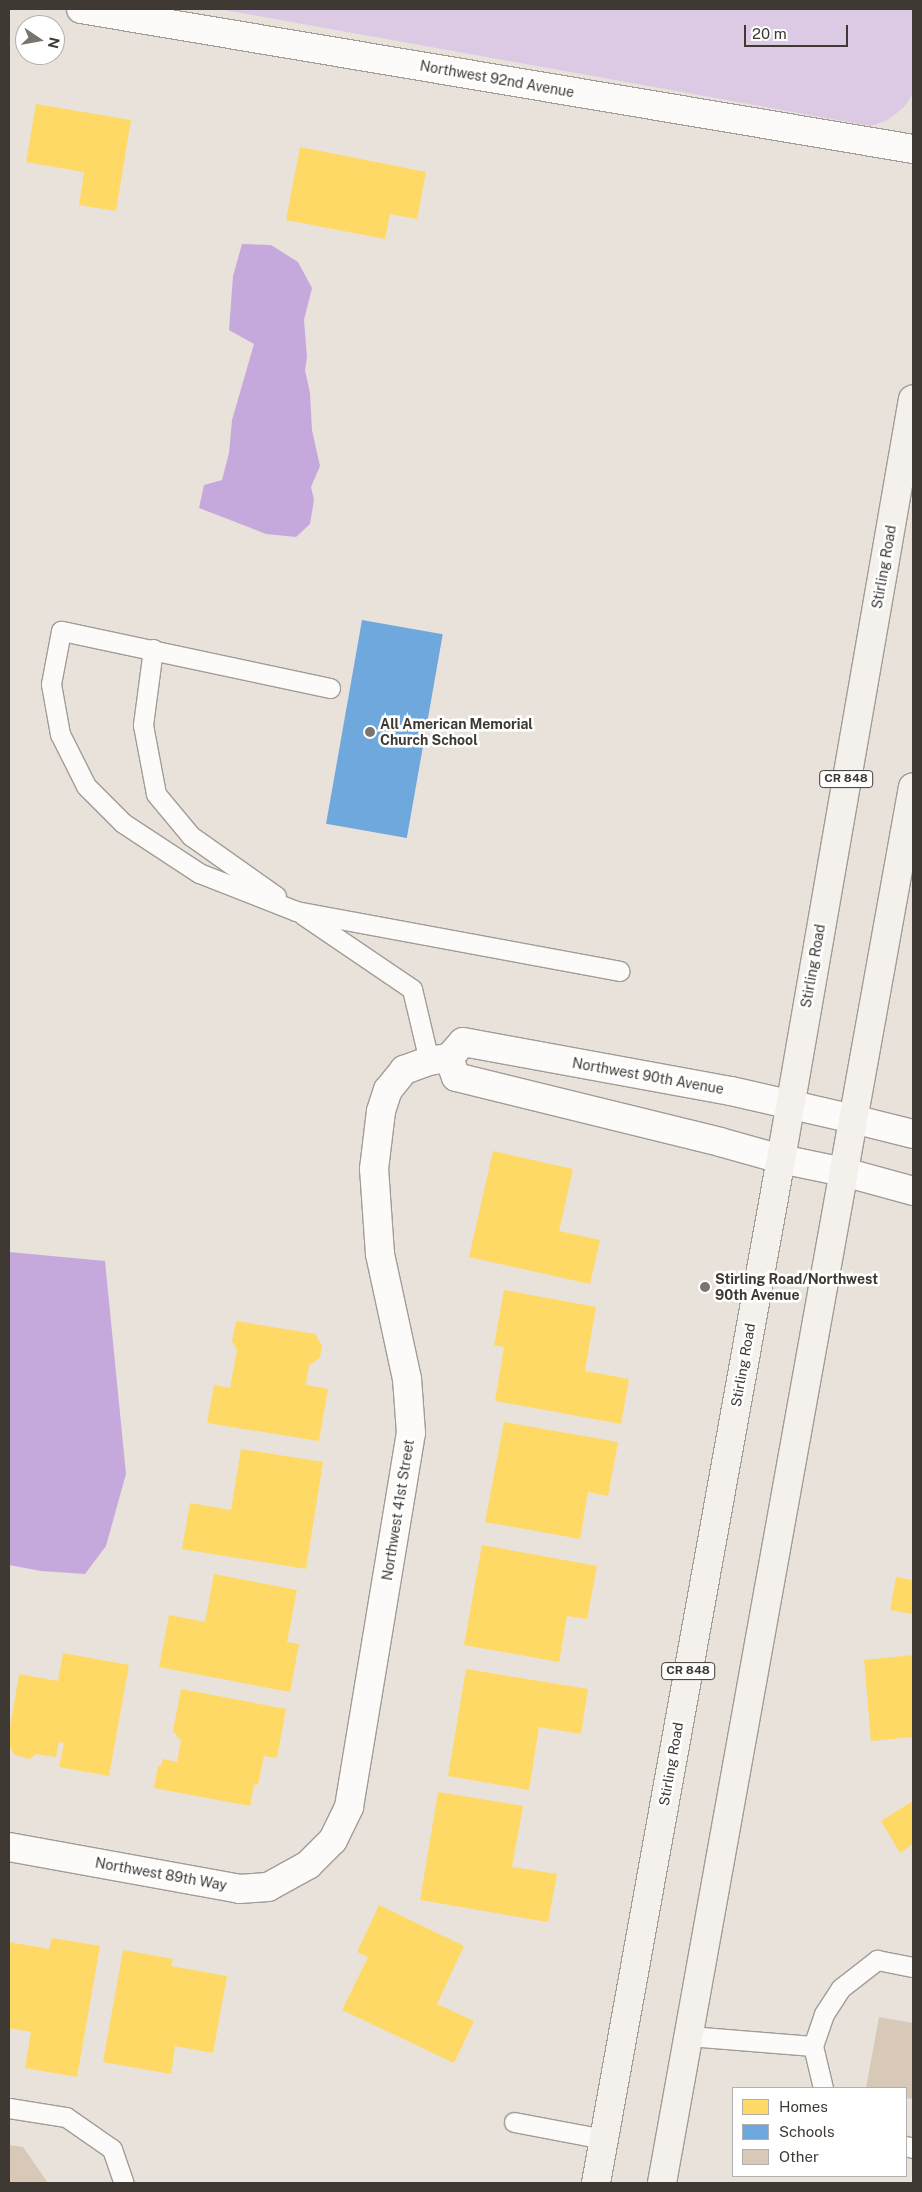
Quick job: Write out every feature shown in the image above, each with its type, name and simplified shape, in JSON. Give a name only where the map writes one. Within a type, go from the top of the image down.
[{"type":"main road","name":"Stirling Road","points":[[596,2183],[782,1159],[913,399]]},
{"type":"main road","points":[[662,2183],[913,787]]},
{"type":"street","name":"Northwest 92nd Avenue","points":[[81,9],[913,149]]},
{"type":"street","name":"Northwest 90th Avenue","points":[[381,1111],[388,1090],[404,1070],[439,1060],[463,1042],[731,1091],[913,1134]]},
{"type":"street","points":[[439,1060],[456,1077],[711,1139],[782,1159],[844,1172],[913,1191]]},
{"type":"street","name":"Northwest 41st Street","points":[[308,1865],[333,1840],[349,1807],[410,1433],[407,1379],[380,1254],[374,1170],[381,1111]]},
{"type":"street","name":"Northwest 89th Way","points":[[9,1846],[239,1889],[268,1887],[308,1865]]},
{"type":"lane","points":[[330,688],[61,631],[51,684],[60,734],[86,786],[124,823],[199,873],[296,911],[619,971]]},
{"type":"lane","points":[[153,649],[142,725],[156,794],[191,836],[296,911],[412,989],[439,1060]]},
{"type":"lane","points":[[823,2087],[813,2046],[824,2014],[841,1988],[878,1960],[913,1967]]},
{"type":"lane","points":[[689,2036],[813,2046]]},
{"type":"lane","points":[[9,2108],[66,2117],[112,2149],[124,2183]]},
{"type":"lane","points":[[514,2122],[604,2138]]},
{"type":"shaded area","points":[[219,9],[913,9],[913,94],[904,107],[888,120],[871,126]]},
{"type":"shaded area","points":[[242,244],[271,245],[298,262],[312,288],[304,320],[307,357],[305,370],[310,393],[312,430],[320,466],[311,487],[314,500],[310,524],[296,537],[266,534],[199,508],[204,485],[222,480],[229,453],[232,420],[254,344],[229,330],[233,276]]},
{"type":"shaded area","points":[[9,1252],[105,1261],[126,1474],[106,1546],[85,1574],[41,1571],[9,1565]]},
{"type":"building: Homes","points":[[36,104],[131,120],[116,211],[79,205],[84,172],[26,162]]},
{"type":"building: Homes","points":[[300,147],[426,172],[417,219],[390,214],[385,239],[286,220]]},
{"type":"building: Homes","points":[[493,1151],[573,1169],[559,1231],[600,1240],[590,1284],[469,1257]]},
{"type":"building: Homes","points":[[504,1290],[596,1307],[585,1371],[629,1379],[621,1424],[495,1401],[504,1347],[494,1345]]},
{"type":"building: Homes","points":[[236,1321],[315,1334],[322,1345],[320,1358],[309,1365],[306,1385],[328,1389],[319,1441],[207,1423],[214,1385],[230,1388],[237,1350],[232,1341]]},
{"type":"building: Homes","points":[[504,1422],[618,1442],[608,1496],[588,1492],[580,1539],[485,1522]]},
{"type":"building: Homes","points":[[241,1449],[323,1462],[306,1569],[182,1549],[190,1503],[231,1510]]},
{"type":"building: Homes","points":[[482,1545],[597,1566],[587,1619],[567,1616],[559,1662],[464,1645]]},
{"type":"building: Homes","points":[[214,1574],[297,1590],[287,1642],[299,1644],[290,1692],[159,1667],[169,1615],[205,1622]]},
{"type":"building: Homes","points":[[896,1577],[913,1580],[913,1614],[890,1610]]},
{"type":"building: Homes","points":[[63,1653],[129,1665],[109,1776],[59,1767],[64,1743],[59,1742],[56,1757],[36,1754],[30,1759],[15,1755],[9,1746],[9,1733],[19,1674],[58,1681]]},
{"type":"building: Homes","points":[[913,1655],[913,1737],[871,1741],[864,1660]]},
{"type":"building: Homes","points":[[466,1669],[588,1689],[581,1734],[539,1727],[529,1790],[448,1776]]},
{"type":"building: Homes","points":[[181,1689],[286,1709],[277,1758],[264,1756],[258,1785],[254,1784],[250,1806],[154,1788],[158,1766],[161,1766],[163,1759],[177,1762],[181,1741],[173,1731]]},
{"type":"building: Homes","points":[[438,1792],[523,1806],[512,1867],[557,1874],[548,1922],[420,1900]]},
{"type":"building: Homes","points":[[913,1801],[913,1844],[900,1853],[881,1821]]},
{"type":"building: Homes","points":[[379,1905],[464,1946],[437,2004],[474,2021],[454,2063],[342,2010],[368,1957],[357,1952]]},
{"type":"building: Homes","points":[[52,1938],[100,1946],[77,2077],[25,2068],[31,2032],[9,2028],[9,1942],[49,1949]]},
{"type":"building: Homes","points":[[123,1950],[173,1959],[171,1966],[227,1976],[213,2053],[175,2046],[171,2074],[103,2062]]},
{"type":"building: Schools","points":[[362,620],[443,634],[407,838],[326,824]]},
{"type":"building: Other","points":[[879,2017],[913,2023],[913,2099],[907,2098],[907,2087],[866,2087]]},
{"type":"building: Other","points":[[9,2145],[23,2147],[48,2183],[9,2183]]},
{"type":"place","name":"All American Memorial Church School","points":[[370,732]]},
{"type":"place","name":"Stirling Road/Northwest 90th Avenue","points":[[705,1287]]}]
